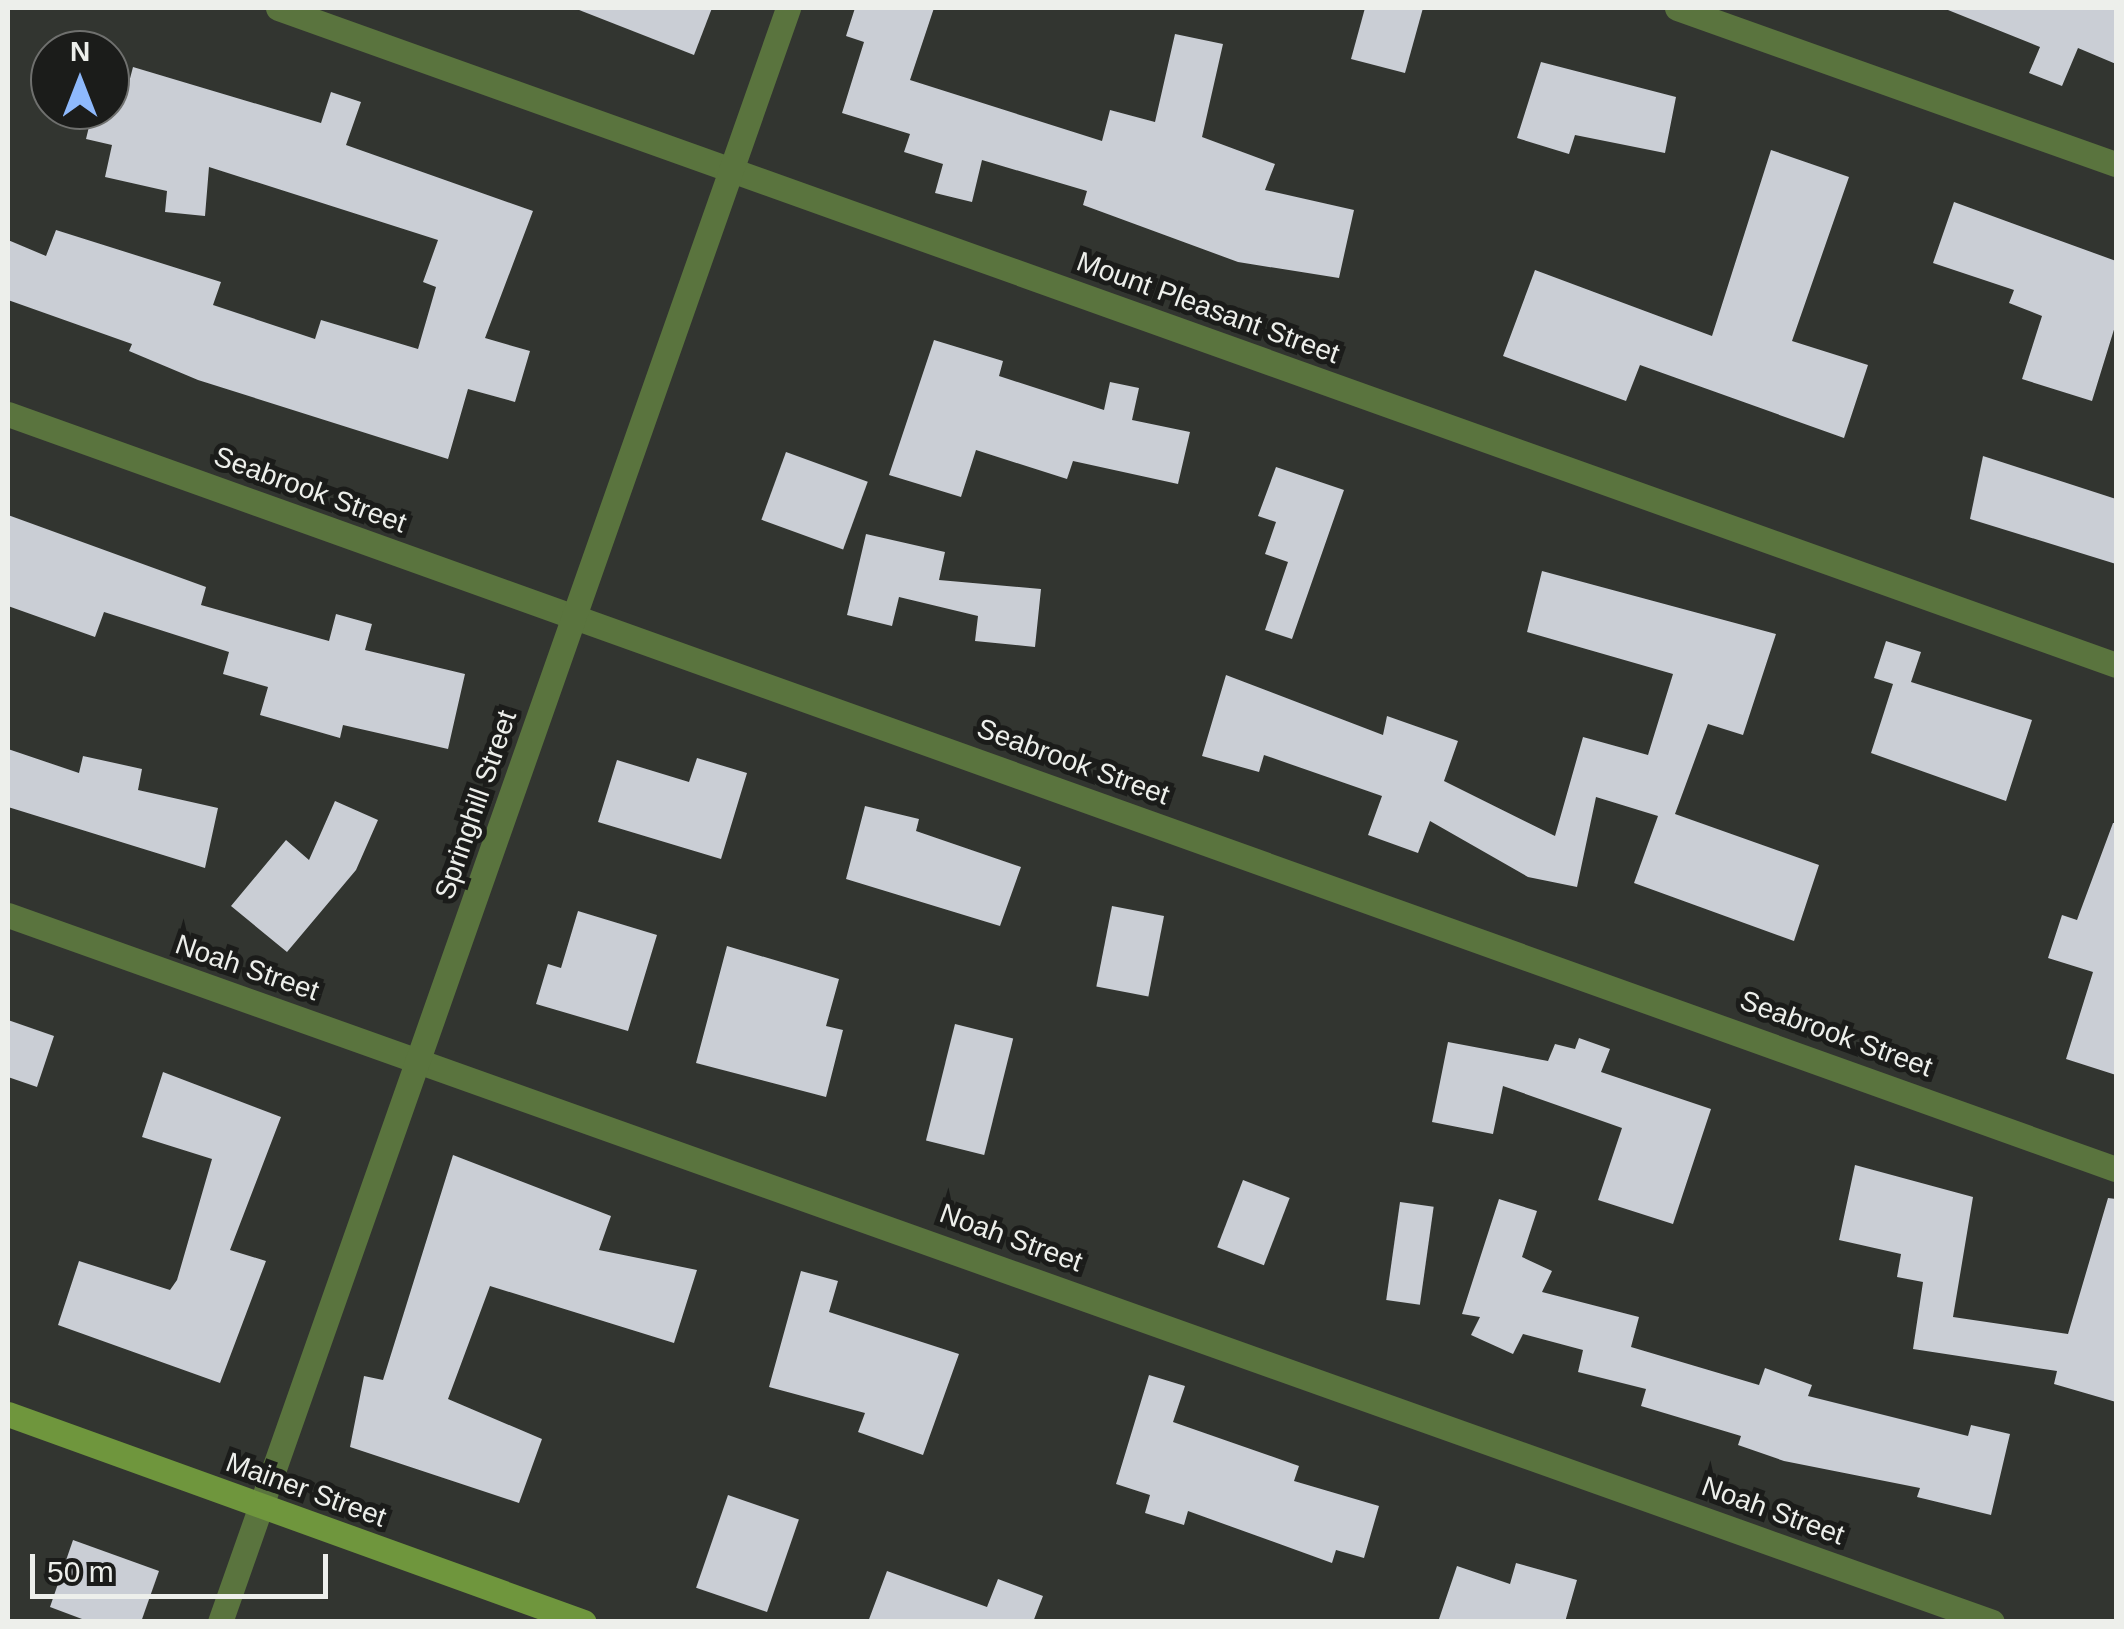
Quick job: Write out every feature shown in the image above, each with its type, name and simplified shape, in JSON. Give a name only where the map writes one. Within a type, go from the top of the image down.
[{"type":"street","name":"Mount Pleasant Street","points":[[278,8],[2116,665]]},
{"type":"street","name":"Springhill Street","points":[[220,1622],[788,8]]},
{"type":"street","points":[[1677,8],[2116,164]]},
{"type":"street","name":"Seabrook Street","points":[[8,414],[2116,1169]]},
{"type":"street","name":"Noah Street","points":[[8,915],[419,1057],[1992,1622]]},
{"type":"street","name":"Mainer Street","points":[[8,1414],[584,1622]]},
{"type":"building","points":[[574,8],[712,8],[694,55]]},
{"type":"building","points":[[855,8],[934,8],[910,80],[1102,141],[1110,110],[1155,122],[1175,34],[1223,44],[1202,137],[1275,164],[1265,190],[1354,210],[1339,278],[1238,262],[1083,205],[1087,191],[982,160],[972,202],[935,193],[943,164],[904,152],[910,134],[842,113],[864,42],[846,36]]},
{"type":"building","points":[[1365,8],[1423,8],[1405,73],[1351,59]]},
{"type":"building","points":[[1943,8],[2116,8],[2116,64],[2078,48],[2062,86],[2029,73],[2040,47]]},
{"type":"building","points":[[1541,62],[1676,97],[1665,153],[1575,135],[1569,154],[1517,138]]},
{"type":"building","points":[[133,67],[321,123],[331,92],[361,102],[346,145],[533,211],[485,338],[530,351],[515,402],[468,389],[448,459],[198,380],[129,351],[132,344],[8,300],[8,240],[46,256],[56,230],[221,282],[213,305],[315,339],[321,320],[418,349],[436,287],[423,282],[438,240],[209,167],[205,216],[165,212],[167,191],[105,177],[112,145],[86,139],[88,130],[130,130]]},
{"type":"building","points":[[1771,150],[1849,177],[1792,341],[1868,365],[1844,438],[1640,365],[1626,401],[1503,356],[1535,270],[1712,336]]},
{"type":"building","points":[[1954,202],[2116,261],[2116,323],[2092,401],[2022,379],[2042,316],[2009,303],[2014,290],[1933,263]]},
{"type":"building","points":[[934,340],[1003,361],[999,376],[1104,410],[1110,382],[1139,388],[1132,420],[1190,432],[1178,484],[1073,461],[1067,479],[976,450],[961,497],[889,475]]},
{"type":"building","points":[[786,452],[868,482],[843,549],[761,520]]},
{"type":"building","points":[[1983,456],[2116,499],[2116,564],[1970,519]]},
{"type":"building","points":[[1276,467],[1344,490],[1292,639],[1265,630],[1288,562],[1265,554],[1276,522],[1258,516]]},
{"type":"building","points":[[8,515],[206,587],[201,605],[329,641],[336,614],[372,624],[365,650],[465,674],[448,749],[343,725],[340,738],[260,715],[268,687],[223,674],[229,652],[104,612],[95,637],[8,606]]},
{"type":"building","points":[[866,534],[945,552],[939,580],[1041,589],[1035,647],[975,641],[978,616],[899,597],[892,626],[847,615]]},
{"type":"building","points":[[1542,571],[1776,634],[1743,735],[1708,724],[1675,814],[1819,865],[1794,941],[1634,883],[1658,816],[1596,797],[1577,887],[1528,877],[1430,821],[1418,853],[1368,835],[1382,796],[1264,755],[1259,772],[1202,756],[1226,675],[1383,735],[1387,716],[1458,741],[1444,781],[1555,836],[1583,737],[1648,755],[1673,674],[1527,632]]},
{"type":"building","points":[[1886,641],[1921,652],[1911,682],[2032,720],[2006,801],[1871,753],[1893,684],[1874,678]]},
{"type":"building","points":[[8,749],[79,773],[83,756],[142,769],[138,790],[218,808],[205,868],[8,807]]},
{"type":"building","points":[[697,758],[747,773],[721,859],[598,822],[617,760],[689,782]]},
{"type":"building","points":[[335,801],[378,820],[356,870],[287,952],[231,906],[286,840],[309,860]]},
{"type":"building","points":[[865,806],[919,819],[916,831],[1021,867],[1000,926],[846,879]]},
{"type":"building","points":[[2113,823],[2116,1075],[2066,1059],[2093,972],[2048,958],[2062,915],[2077,920]]},
{"type":"building","points":[[1112,906],[1164,916],[1148,997],[1096,986]]},
{"type":"building","points":[[578,911],[657,935],[628,1031],[536,1004],[548,964],[561,968]]},
{"type":"building","points":[[727,946],[839,979],[826,1026],[843,1030],[826,1097],[696,1063]]},
{"type":"building","points":[[8,1020],[54,1036],[37,1087],[8,1077]]},
{"type":"building","points":[[955,1024],[1013,1039],[984,1155],[926,1140]]},
{"type":"building","points":[[1579,1038],[1610,1049],[1601,1072],[1711,1109],[1673,1224],[1598,1200],[1622,1128],[1503,1086],[1493,1134],[1432,1122],[1448,1042],[1548,1061],[1555,1044],[1575,1049]]},
{"type":"building","points":[[163,1072],[281,1117],[230,1250],[266,1261],[220,1383],[58,1325],[79,1261],[170,1290],[177,1280],[212,1159],[142,1137]]},
{"type":"building","points":[[453,1155],[611,1216],[599,1250],[697,1270],[674,1343],[490,1286],[448,1399],[542,1439],[519,1503],[350,1447],[364,1376],[383,1380]]},
{"type":"building","points":[[1855,1165],[1973,1197],[1953,1317],[2068,1334],[2108,1198],[2116,1199],[2116,1402],[2054,1384],[2057,1371],[1913,1349],[1923,1282],[1897,1277],[1901,1254],[1839,1240]]},
{"type":"building","points":[[1243,1180],[1290,1198],[1264,1265],[1217,1247]]},
{"type":"building","points":[[1499,1199],[1537,1211],[1522,1257],[1552,1271],[1542,1292],[1639,1317],[1631,1347],[1759,1385],[1765,1368],[1812,1385],[1808,1396],[1968,1436],[1971,1425],[2010,1434],[1991,1515],[1917,1497],[1920,1488],[1784,1461],[1738,1445],[1741,1436],[1641,1406],[1646,1389],[1578,1372],[1583,1350],[1523,1334],[1513,1354],[1471,1335],[1480,1317],[1462,1314]]},
{"type":"building","points":[[1400,1202],[1434,1207],[1420,1305],[1386,1300]]},
{"type":"building","points":[[801,1271],[838,1281],[829,1312],[959,1354],[923,1455],[858,1432],[865,1413],[769,1387]]},
{"type":"building","points":[[1149,1375],[1185,1386],[1173,1422],[1299,1466],[1294,1481],[1379,1506],[1364,1558],[1336,1550],[1332,1563],[1188,1511],[1184,1525],[1145,1513],[1150,1495],[1116,1484]]},
{"type":"building","points":[[728,1495],[799,1519],[767,1612],[696,1588]]},
{"type":"building","points":[[73,1540],[159,1571],[141,1622],[90,1622],[50,1607]]},
{"type":"building","points":[[1516,1563],[1577,1580],[1565,1622],[1438,1622],[1457,1566],[1510,1584]]},
{"type":"building","points":[[887,1571],[987,1607],[998,1579],[1043,1596],[1033,1622],[868,1622]]}]
